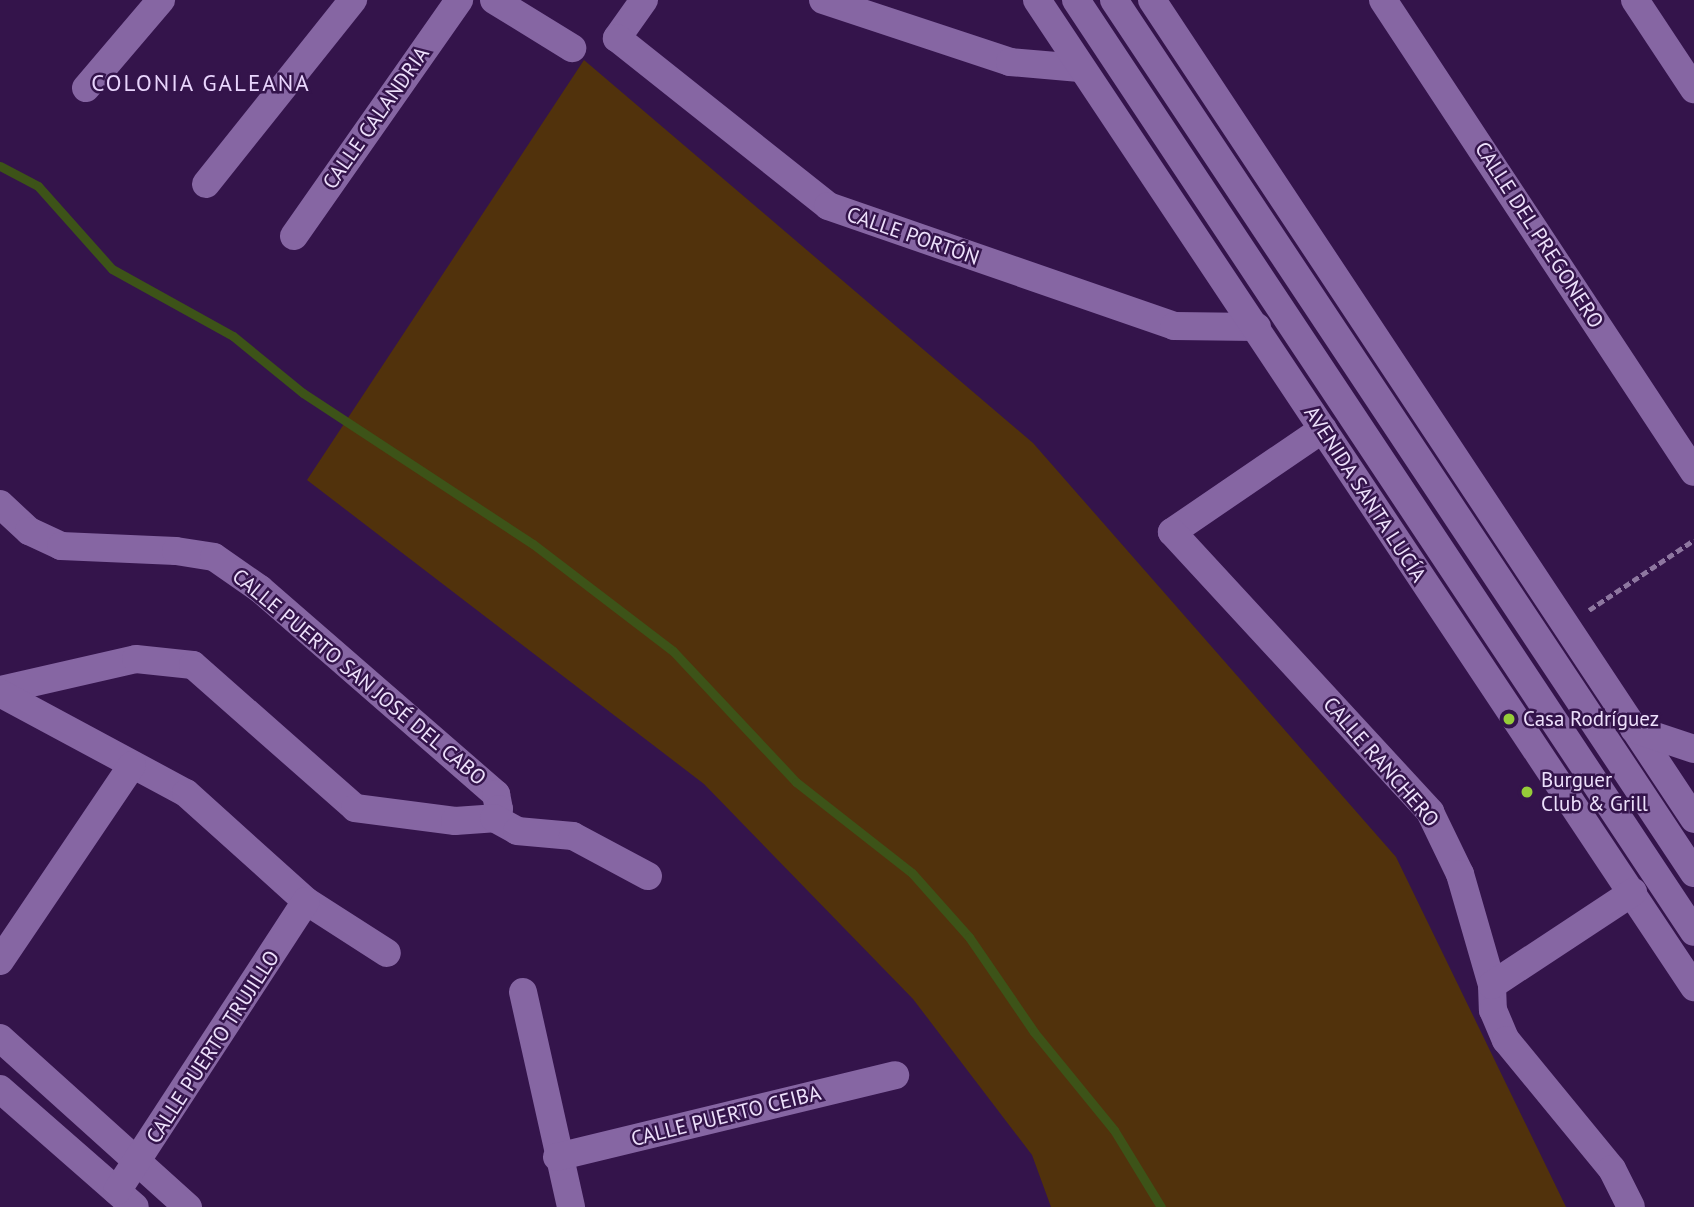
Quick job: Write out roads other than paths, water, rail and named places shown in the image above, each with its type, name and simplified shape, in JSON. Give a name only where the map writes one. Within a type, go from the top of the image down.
[{"type":"street","points":[[86,89],[161,0]]},
{"type":"street","points":[[206,184],[353,0]]},
{"type":"street","name":"CALLE CALANDRIA","points":[[294,236],[459,0]]},
{"type":"street","points":[[495,0],[572,48]]},
{"type":"street","name":"CALLE PORTÓN","points":[[644,0],[617,38],[828,206],[1174,326],[1256,327]]},
{"type":"street","points":[[823,0],[1010,62],[1080,68]]},
{"type":"street","name":"AVENIDA SANTA LUCÍA","points":[[1037,0],[1694,987]]},
{"type":"street","name":"AVENIDA SANTA LUCÍA","points":[[1076,0],[1694,932]]},
{"type":"street","points":[[1114,0],[1694,873]]},
{"type":"street","points":[[1152,0],[1694,818]]},
{"type":"street","name":"CALLE DEL PREGONERO","points":[[1383,0],[1694,472]]},
{"type":"street","points":[[1635,0],[1694,89]]},
{"type":"street","name":"CALLE RANCHERO","points":[[1323,429],[1172,532],[1430,812],[1456,863],[1492,985],[1493,1010],[1506,1040],[1612,1169],[1631,1207]]},
{"type":"street","name":"CALLE PUERTO SAN JOSÉ DEL CABO","points":[[0,504],[29,531],[61,546],[176,551],[214,557],[260,589],[496,794],[499,810],[494,818]]},
{"type":"street","points":[[0,692],[92,666],[170,659],[193,665],[355,807],[455,821],[494,818],[517,831],[573,836],[648,876]]},
{"type":"street","points":[[0,692],[186,793],[306,901],[387,953]]},
{"type":"street","points":[[1634,729],[1694,749]]},
{"type":"street","points":[[0,961],[132,765]]},
{"type":"street","points":[[1492,985],[1633,892]]},
{"type":"street","name":"CALLE PUERTO TRUJILLO","points":[[126,1199],[138,1161],[306,901]]},
{"type":"street","points":[[523,992],[557,1157],[571,1207]]},
{"type":"street","points":[[5,1052],[138,1161],[188,1207]]},
{"type":"street","name":"CALLE PUERTO CEIBA","points":[[557,1157],[895,1075]]},
{"type":"street","points":[[0,1089],[126,1199]]},
{"type":"waterway","points":[[0,166],[38,186],[112,269],[233,336],[303,393],[533,544],[673,651],[796,782],[912,873],[969,937],[1034,1032],[1114,1130],[1161,1207]]},
{"type":"place","name":"Casa Rodríguez","points":[[1509,719]]},
{"type":"place","name":"Burguer Club & Grill","points":[[1527,792]]},
{"type":"district","name":"COLONIA GALEANA","points":[[201,83]]}]
